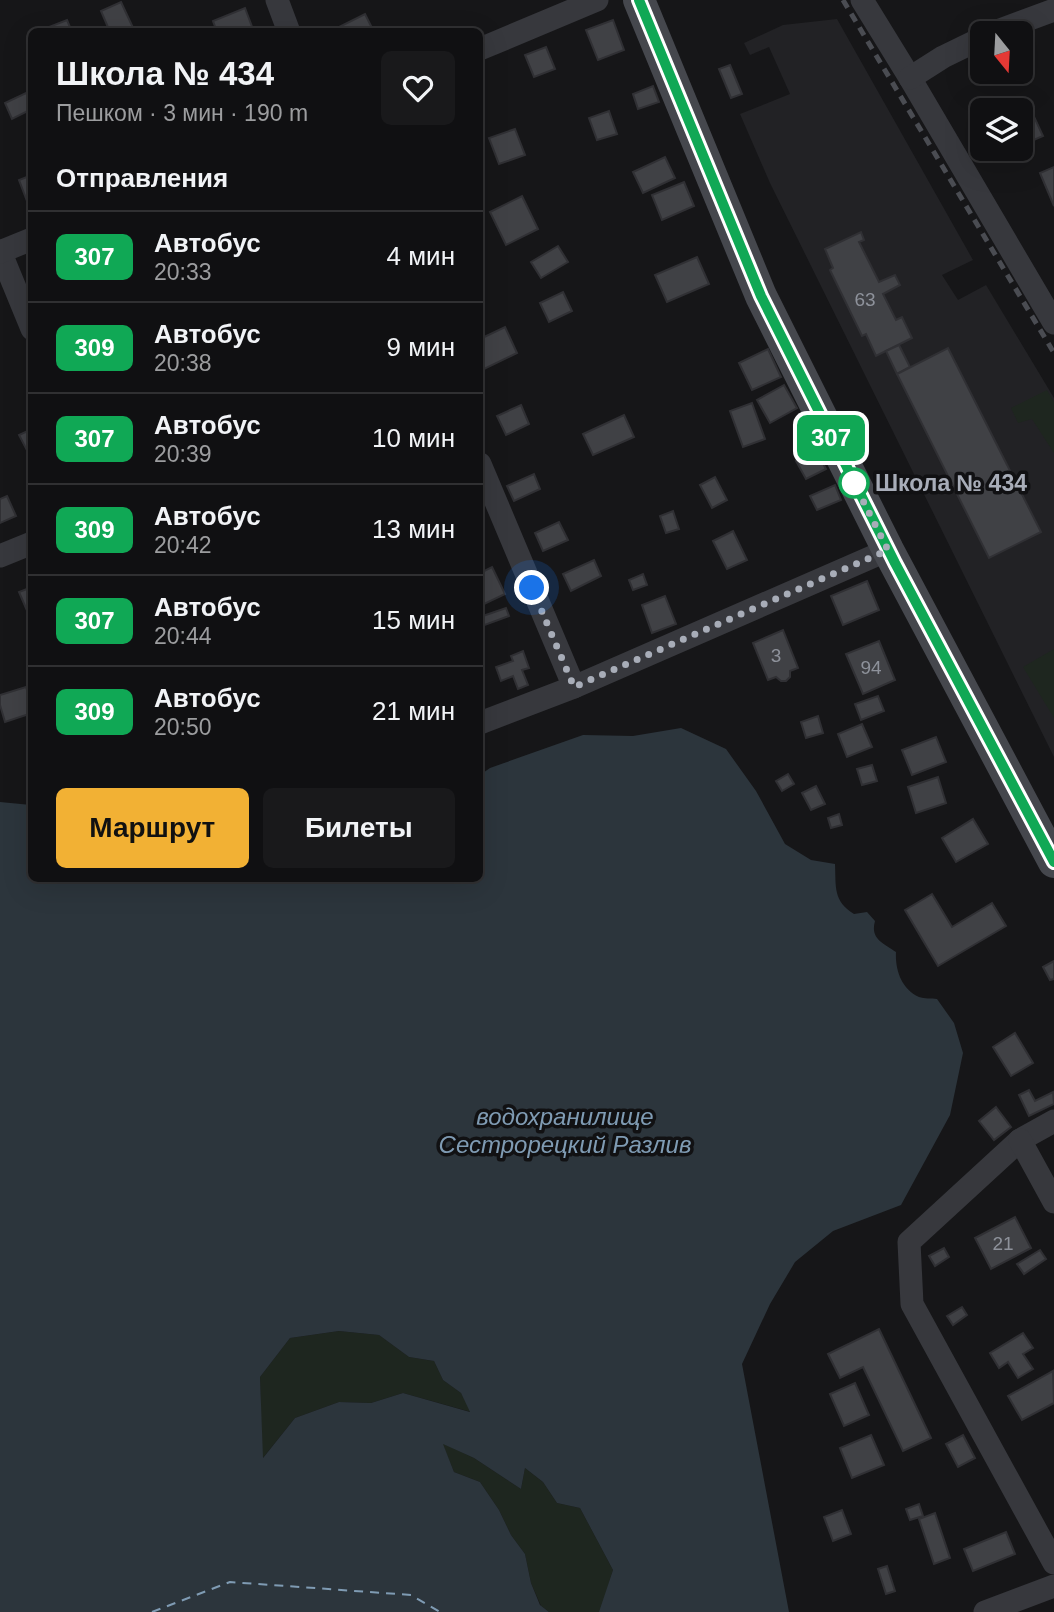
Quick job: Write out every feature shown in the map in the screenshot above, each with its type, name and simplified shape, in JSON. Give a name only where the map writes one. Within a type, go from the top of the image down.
[{"type":"street","points":[[277,0],[288,28]]},
{"type":"street","points":[[483,48],[597,0]]},
{"type":"street","points":[[639,0],[761,296],[888,550],[1054,862]]},
{"type":"street","points":[[862,0],[1054,323]]},
{"type":"street","points":[[1024,21],[1054,10]]},
{"type":"street","points":[[910,78],[970,44]]},
{"type":"street","points":[[28,241],[0,252],[28,319]]},
{"type":"street","points":[[483,471],[574,687]]},
{"type":"street","points":[[0,556],[28,545]]},
{"type":"street","points":[[483,722],[574,687],[888,550]]},
{"type":"street","points":[[1054,1121],[1020,1140],[909,1242],[912,1304],[1054,1563]]},
{"type":"street","points":[[1020,1140],[1054,1202]]},
{"type":"street","points":[[985,1612],[1054,1586]]},
{"type":"shaded area","name":"Школа № 434","points":[[837,19],[973,260],[942,275],[958,300],[986,285],[1054,398],[1054,757],[770,183],[740,114],[790,94],[769,47],[750,55],[744,43],[783,25]]},
{"type":"shaded area","points":[[1047,390],[1054,402],[1054,453],[1032,419],[1018,423],[1011,408]]},
{"type":"shaded area","points":[[1054,649],[1054,718],[1023,667]]},
{"type":"shaded area","points":[[339,1331],[379,1335],[409,1357],[434,1361],[443,1380],[461,1393],[471,1412],[403,1393],[371,1403],[339,1402],[295,1418],[262,1459],[260,1377],[290,1338]]},
{"type":"shaded area","points":[[442,1443],[474,1458],[521,1489],[525,1468],[543,1482],[557,1503],[580,1508],[613,1570],[600,1612],[549,1612],[541,1606],[531,1583],[525,1554],[511,1535],[499,1510],[480,1482],[454,1472]]},
{"type":"water","name":"водохранилище Сестрорецкий Разлив","points":[[681,728],[726,749],[756,791],[785,844],[811,860],[835,864],[837,893],[842,904],[854,914],[867,912],[875,921],[876,936],[896,952],[898,972],[904,984],[919,997],[937,999],[954,1023],[963,1053],[950,1115],[901,1205],[833,1231],[795,1262],[770,1304],[742,1364],[789,1612],[599,1612],[613,1570],[580,1508],[557,1503],[543,1482],[525,1468],[521,1489],[474,1458],[443,1444],[454,1472],[480,1482],[499,1510],[511,1535],[525,1554],[531,1583],[540,1605],[549,1612],[0,1612],[0,802],[28,805],[28,882],[483,882],[483,773],[490,768],[583,735],[633,736]],"holes":[[[339,1331],[379,1335],[409,1357],[434,1361],[443,1380],[461,1393],[470,1412],[403,1393],[371,1403],[339,1402],[295,1418],[263,1458],[260,1377],[290,1338]]]},
{"type":"building","points":[[121,2],[133,28],[108,28],[101,11]]},
{"type":"building","points":[[245,8],[252,28],[216,28],[213,21]]},
{"type":"building","points":[[365,14],[372,28],[337,28]]},
{"type":"building","points":[[67,20],[70,28],[49,28]]},
{"type":"building","points":[[613,20],[624,50],[598,60],[586,30]]},
{"type":"building","points":[[546,47],[555,69],[534,77],[525,55]]},
{"type":"building","points":[[730,65],[742,94],[731,98],[719,69]]},
{"type":"building","points":[[653,86],[659,102],[638,109],[633,94]]},
{"type":"building","points":[[26,93],[28,111],[12,119],[5,103]]},
{"type":"building","points":[[609,111],[617,134],[597,140],[589,118]]},
{"type":"building","points":[[1033,115],[1043,136],[1033,140]]},
{"type":"building","points":[[515,129],[525,155],[499,164],[489,138]]},
{"type":"building","points":[[665,157],[675,178],[643,193],[633,172]]},
{"type":"building","points":[[1054,167],[1054,206],[1040,173]]},
{"type":"building","points":[[28,177],[28,201],[27,201],[19,180]]},
{"type":"building","points":[[684,182],[694,206],[662,220],[652,195]]},
{"type":"building","points":[[522,196],[538,229],[506,245],[490,212]]},
{"type":"building","points":[[861,232],[864,240],[859,242],[879,282],[895,275],[900,285],[883,294],[896,320],[902,317],[912,338],[876,356],[866,334],[862,336],[830,270],[833,268],[825,249]]},
{"type":"building","points":[[558,246],[568,262],[541,278],[531,262]]},
{"type":"building","points":[[697,257],[709,284],[667,302],[655,275]]},
{"type":"building","points":[[563,292],[572,311],[549,322],[540,303]]},
{"type":"building","points":[[505,327],[517,353],[483,370],[483,338]]},
{"type":"building","points":[[899,345],[910,367],[897,374],[886,351]]},
{"type":"building","points":[[948,348],[1041,532],[989,558],[897,374]]},
{"type":"building","points":[[768,349],[781,377],[752,390],[739,363]]},
{"type":"building","points":[[784,385],[797,408],[770,423],[757,400]]},
{"type":"building","points":[[752,403],[765,439],[743,447],[730,411]]},
{"type":"building","points":[[521,405],[529,424],[506,435],[497,416]]},
{"type":"building","points":[[624,415],[634,437],[593,455],[583,434]]},
{"type":"building","points":[[28,431],[28,452],[19,435]]},
{"type":"building","points":[[816,450],[826,469],[806,479],[796,461]]},
{"type":"building","points":[[534,474],[540,489],[514,501],[507,486]]},
{"type":"building","points":[[715,477],[727,500],[712,508],[700,485]]},
{"type":"building","points":[[835,485],[841,500],[817,510],[810,496]]},
{"type":"building","points":[[7,496],[16,516],[0,523],[0,499]]},
{"type":"building","points":[[673,511],[679,529],[666,533],[660,516]]},
{"type":"building","points":[[559,522],[568,540],[543,551],[535,533]]},
{"type":"building","points":[[733,531],[747,560],[727,569],[713,541]]},
{"type":"building","points":[[594,560],[601,576],[571,591],[563,574]]},
{"type":"building","points":[[492,567],[505,594],[483,605],[483,572]]},
{"type":"building","points":[[643,574],[647,585],[633,590],[629,580]]},
{"type":"building","points":[[867,581],[879,610],[843,625],[831,596]]},
{"type":"building","points":[[28,589],[28,613],[19,592]]},
{"type":"building","points":[[665,596],[676,624],[652,633],[642,605]]},
{"type":"building","points":[[506,608],[509,616],[483,626],[483,616]]},
{"type":"building","points":[[783,630],[798,668],[790,671],[790,677],[786,681],[776,677],[768,680],[753,643]]},
{"type":"building","points":[[879,641],[895,680],[863,694],[846,654]]},
{"type":"building","points":[[523,651],[529,668],[522,670],[528,685],[518,689],[513,676],[501,681],[496,667],[513,661],[511,656]]},
{"type":"building","points":[[26,687],[28,714],[5,722],[0,695]]},
{"type":"building","points":[[878,696],[884,711],[861,720],[855,704]]},
{"type":"building","points":[[818,716],[823,733],[806,738],[801,722]]},
{"type":"building","points":[[862,724],[872,747],[847,757],[838,734]]},
{"type":"building","points":[[936,737],[946,762],[912,775],[902,750]]},
{"type":"building","points":[[872,765],[877,781],[862,785],[857,769]]},
{"type":"building","points":[[788,774],[794,784],[782,791],[776,781]]},
{"type":"building","points":[[938,777],[946,803],[916,813],[908,787]]},
{"type":"building","points":[[816,786],[825,804],[811,810],[802,793]]},
{"type":"building","points":[[839,814],[842,825],[831,828],[828,818]]},
{"type":"building","points":[[973,819],[988,844],[956,862],[942,838]]},
{"type":"building","points":[[932,894],[952,927],[992,903],[1006,926],[938,966],[905,910]]},
{"type":"building","points":[[1054,961],[1054,979],[1050,980],[1043,967]]},
{"type":"building","points":[[1015,1033],[1033,1063],[1011,1076],[993,1047]]},
{"type":"building","points":[[1029,1090],[1035,1101],[1053,1092],[1054,1104],[1029,1116],[1019,1095]]},
{"type":"building","points":[[996,1107],[1011,1127],[994,1140],[979,1121]]},
{"type":"building","points":[[1015,1217],[1031,1248],[991,1269],[975,1238]]},
{"type":"building","points":[[944,1248],[949,1257],[935,1266],[929,1256]]},
{"type":"building","points":[[1040,1250],[1046,1259],[1024,1274],[1017,1264]]},
{"type":"building","points":[[962,1307],[967,1315],[953,1325],[947,1316]]},
{"type":"building","points":[[879,1329],[931,1438],[903,1451],[863,1367],[840,1378],[828,1354]]},
{"type":"building","points":[[1023,1333],[1033,1348],[1023,1354],[1033,1369],[1018,1378],[1008,1362],[999,1368],[990,1353]]},
{"type":"building","points":[[1053,1371],[1054,1403],[1022,1420],[1008,1396]]},
{"type":"building","points":[[855,1383],[869,1415],[844,1426],[830,1394]]},
{"type":"building","points":[[871,1435],[884,1465],[852,1478],[840,1448]]},
{"type":"building","points":[[963,1435],[975,1458],[958,1467],[946,1444]]},
{"type":"building","points":[[919,1504],[923,1516],[910,1520],[906,1509]]},
{"type":"building","points":[[842,1510],[851,1534],[833,1541],[824,1517]]},
{"type":"building","points":[[935,1513],[950,1558],[934,1564],[919,1519]]},
{"type":"building","points":[[1006,1532],[1015,1554],[973,1571],[964,1549]]},
{"type":"building","points":[[887,1566],[895,1591],[886,1594],[878,1569]]},
{"type":"ferry route","points":[[152,1612],[230,1582],[411,1595],[440,1612]]},
{"type":"railway","points":[[843,0],[1054,353]]},
{"type":"bus line","name":"307","points":[[639,0],[761,296],[895,563],[1054,862]]},
{"type":"place","name":"Школа № 434","points":[[854,483]]},
{"type":"route","points":[[532,588],[574,687],[888,550],[854,483]]}]
